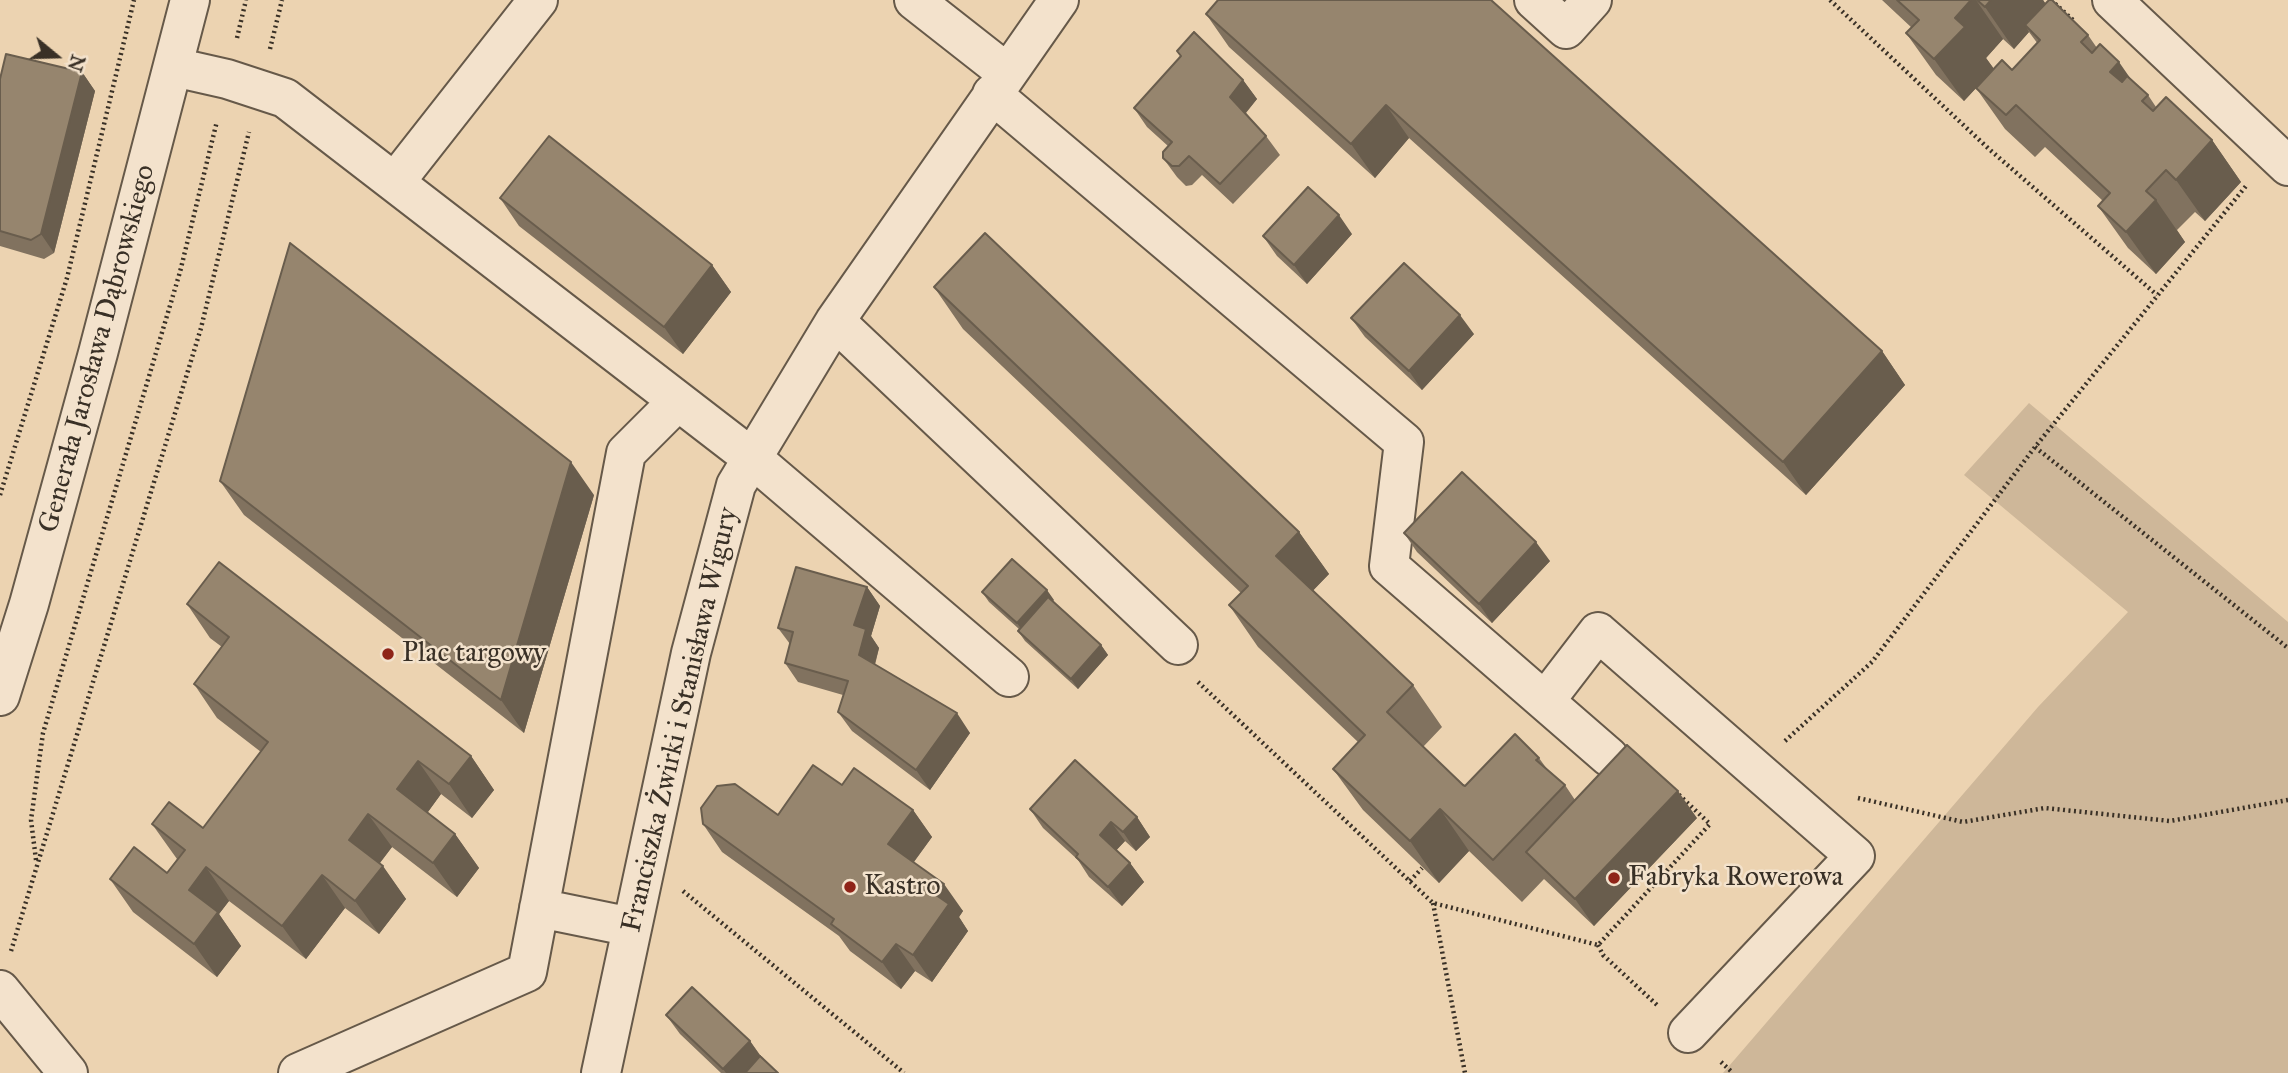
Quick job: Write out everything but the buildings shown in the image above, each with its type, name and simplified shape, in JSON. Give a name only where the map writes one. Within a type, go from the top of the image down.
[{"type":"street","name":"Generała Jarosława Dąbrowskiego","points":[[0,696],[14,603],[102,340],[190,0]]},
{"type":"street","points":[[395,182],[538,0]]},
{"type":"street","points":[[914,0],[999,84],[1404,442],[1389,566],[1609,757]]},
{"type":"street","name":"Franciszka Żwirki i Stanisława Wigury","points":[[601,1073],[691,653],[736,485],[835,321],[1059,0]]},
{"type":"street","points":[[1534,0],[1566,29],[1592,0]]},
{"type":"street","points":[[2112,0],[2283,151]]},
{"type":"street","points":[[174,67],[257,89],[395,182],[752,458],[1009,677]]},
{"type":"street","points":[[835,321],[1178,645]]},
{"type":"street","points":[[298,1073],[527,972],[626,453],[678,401]]},
{"type":"street","points":[[1545,701],[1598,632],[1856,856],[1688,1032]]},
{"type":"street","points":[[539,908],[632,927]]},
{"type":"street","points":[[4,977],[68,1073]]},
{"type":"path","points":[[0,495],[67,278],[134,0]]},
{"type":"path","points":[[37,864],[31,820],[43,733],[180,272],[257,89],[247,0]]},
{"type":"path","points":[[4,977],[201,328],[257,89],[282,0]]},
{"type":"path","points":[[1829,0],[1989,149],[2157,295]]},
{"type":"path","points":[[1755,768],[1871,662],[2035,447],[2157,295],[2283,151]]},
{"type":"path","points":[[2035,447],[2288,648]]},
{"type":"path","points":[[1178,645],[1189,674],[1433,903],[1598,945],[1710,824],[1672,788]]},
{"type":"path","points":[[1846,795],[1963,821],[2045,808],[2170,821],[2288,800]]},
{"type":"path","points":[[646,861],[904,1073]]},
{"type":"path","points":[[1410,881],[1422,868]]},
{"type":"path","points":[[1433,903],[1465,1073]]},
{"type":"shaded area","points":[[2029,403],[2288,622],[2288,1073],[1723,1073],[2038,707],[2128,612],[1964,475]]},
{"type":"place","name":"Plac targowy","points":[[388,654]]},
{"type":"place","name":"Fabryka Rowerowa","points":[[1614,878]]},
{"type":"place","name":"Kastro","points":[[850,887]]}]
